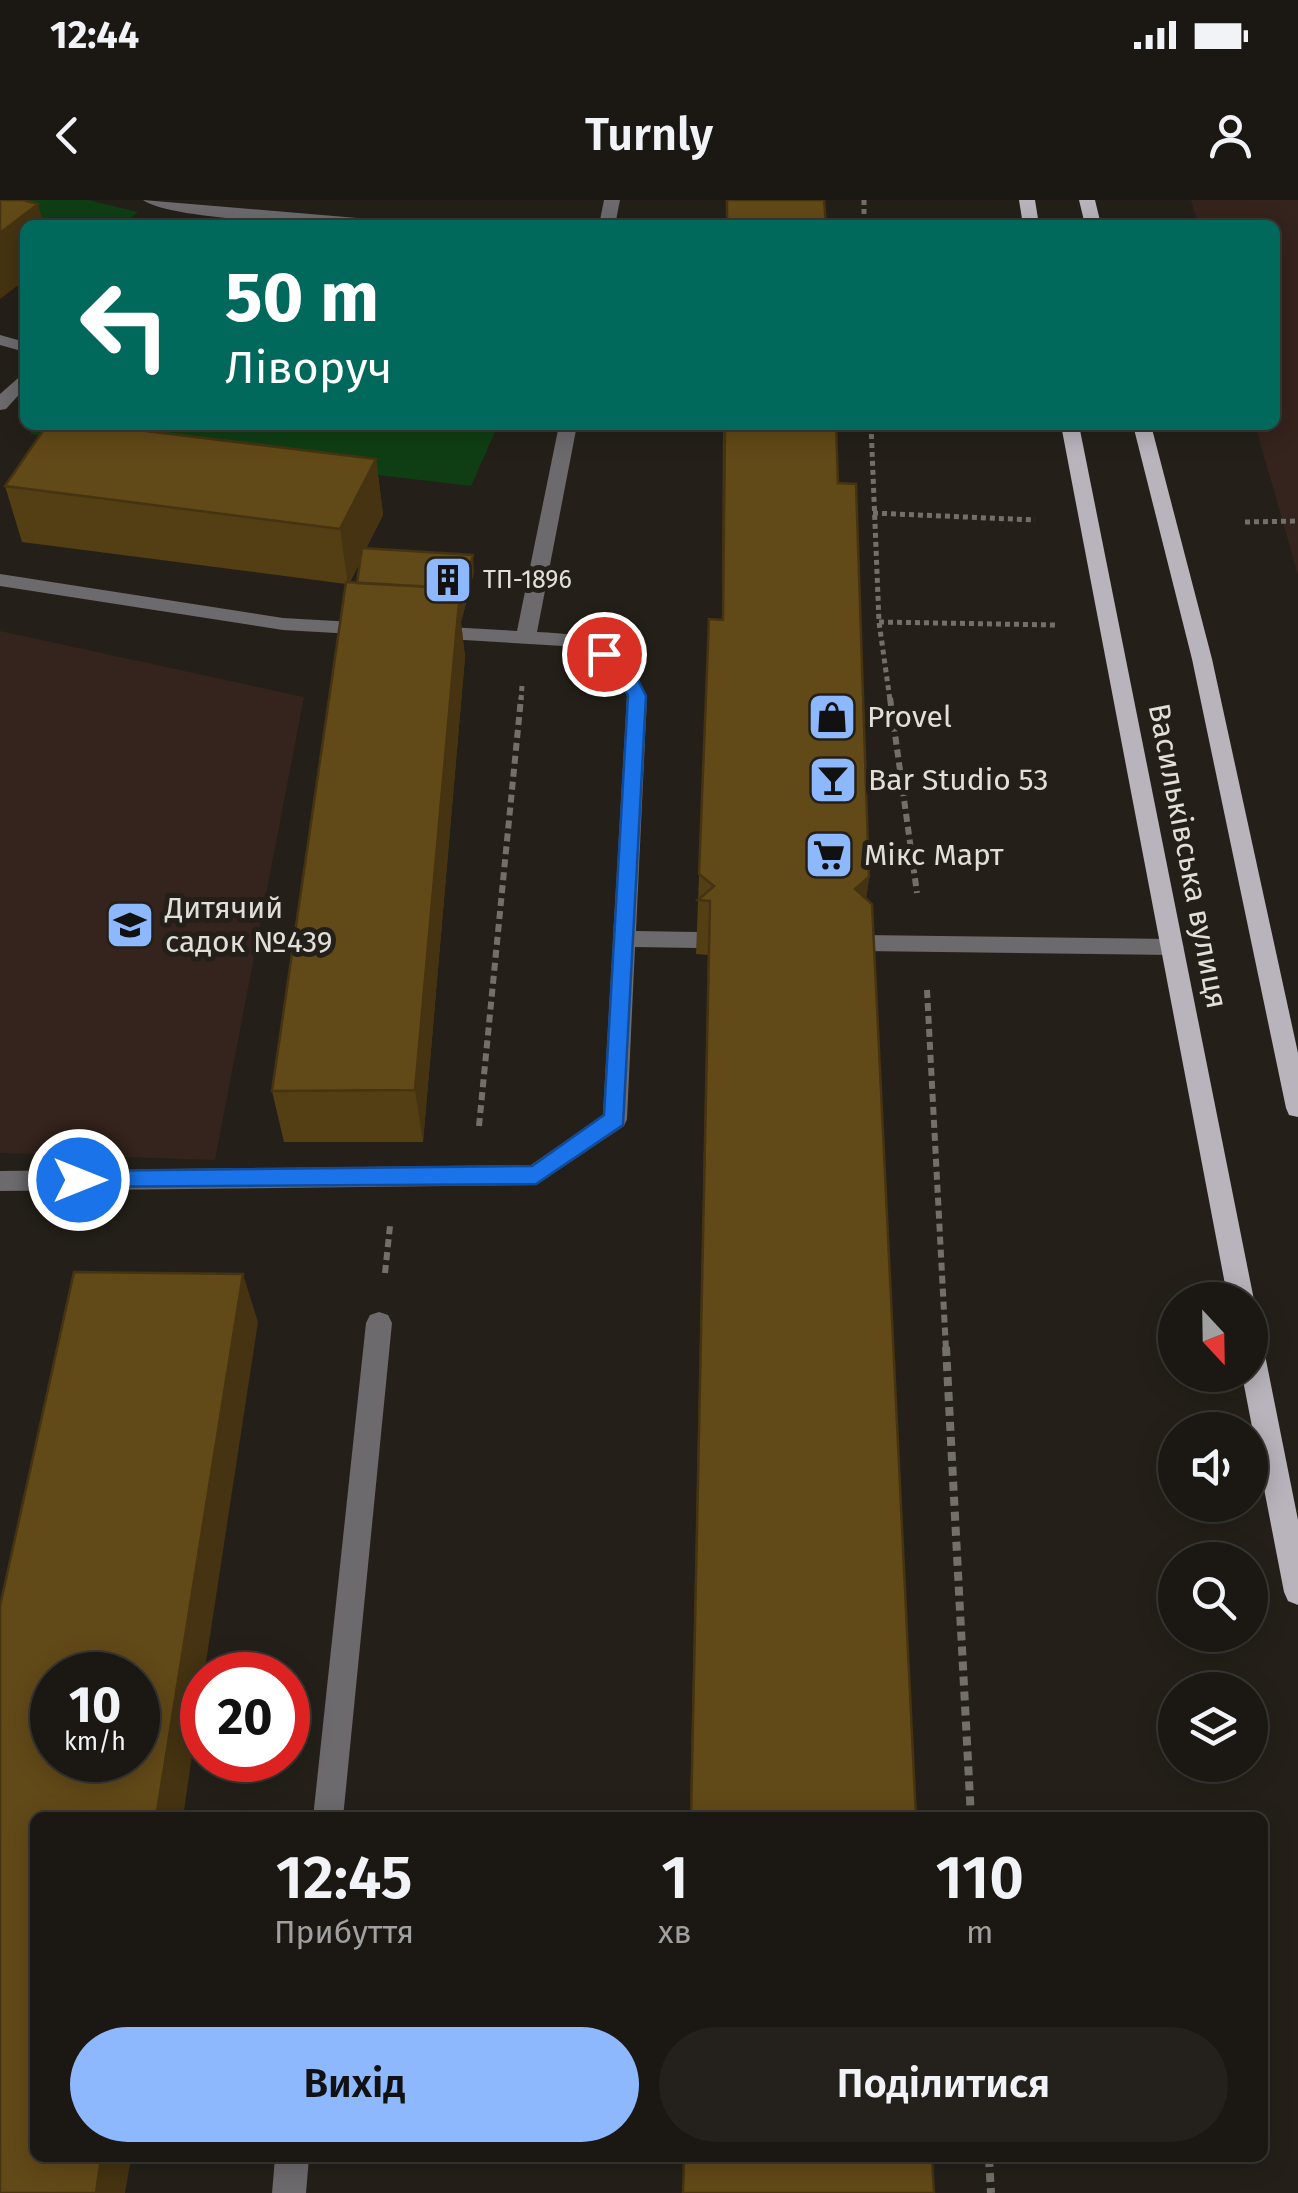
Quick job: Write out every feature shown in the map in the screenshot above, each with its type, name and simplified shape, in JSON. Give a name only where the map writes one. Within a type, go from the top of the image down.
[{"type":"main road","name":"Васильківська вулиця","points":[[1071,430],[1237,1282]]},
{"type":"main road","name":"Васильківська вулиця","points":[[1143,430],[1202,658],[1298,1108]]},
{"type":"main road","points":[[1259,1392],[1298,1592]]},
{"type":"street","points":[[151,200],[333,220]]},
{"type":"street","points":[[0,405],[20,383]]},
{"type":"street","points":[[526,637],[567,430]]},
{"type":"street","points":[[0,580],[283,624],[585,641],[623,666],[637,696],[615,1118],[536,1175],[394,1180],[0,1181]]},
{"type":"street","points":[[625,939],[697,940]]},
{"type":"street","points":[[862,943],[1172,948]]},
{"type":"street","points":[[329,1812],[380,1323]]},
{"type":"street","points":[[289,2193],[292,2162]]},
{"type":"path","points":[[871,430],[879,622],[924,944],[971,1812]]},
{"type":"path","points":[[873,513],[1035,520]]},
{"type":"path","points":[[1246,522],[1298,519]]},
{"type":"path","points":[[879,622],[1056,625]]},
{"type":"path","points":[[474,1177],[526,637]]},
{"type":"path","points":[[380,1323],[394,1180]]},
{"type":"path","points":[[989,2162],[991,2193]]},
{"type":"shaded area","points":[[1191,200],[1298,200],[1298,575],[1256,430],[1280,430],[1280,220],[1197,220]]},
{"type":"shaded area","name":"Дитячий садок №439","points":[[0,631],[304,697],[215,1160],[0,1153]]},
{"type":"green space","points":[[0,200],[88,200],[138,212],[128,220],[30,220],[0,213]]},
{"type":"green space","points":[[33,430],[495,432],[471,486],[30,434]]},
{"type":"building","points":[[0,200],[23,200],[38,204],[0,233]]},
{"type":"building","points":[[727,200],[824,200],[826,220],[727,220]]},
{"type":"building","points":[[44,430],[138,430],[376,459],[340,529],[5,486]]},
{"type":"building","points":[[725,430],[836,430],[838,483],[856,484],[869,877],[855,889],[872,904],[916,1812],[691,1812],[710,901],[698,900],[714,886],[699,874],[709,619],[723,620]]},
{"type":"building","points":[[362,548],[473,555],[460,606],[459,602],[452,602],[450,588],[357,583]]},
{"type":"building","points":[[346,582],[450,588],[447,602],[459,602],[415,1090],[272,1091]]},
{"type":"building","points":[[74,1272],[243,1274],[157,1812],[30,1812],[30,2162],[100,2162],[96,2193],[0,2193],[0,1606]]},
{"type":"building","points":[[684,2162],[932,2162],[934,2193],[683,2193]]},
{"type":"place","name":"ТП-1896","points":[[448,580]]},
{"type":"place","name":"Provel","points":[[832,717]]},
{"type":"place","name":"Bar Studio 53","points":[[833,780]]},
{"type":"place","name":"Мікс Март","points":[[829,855]]},
{"type":"place","name":"Дитячий садок №439","points":[[130,925]]},
{"type":"route","points":[[79,1180],[394,1180],[536,1175],[615,1118],[637,696],[623,666],[604,654]]}]
